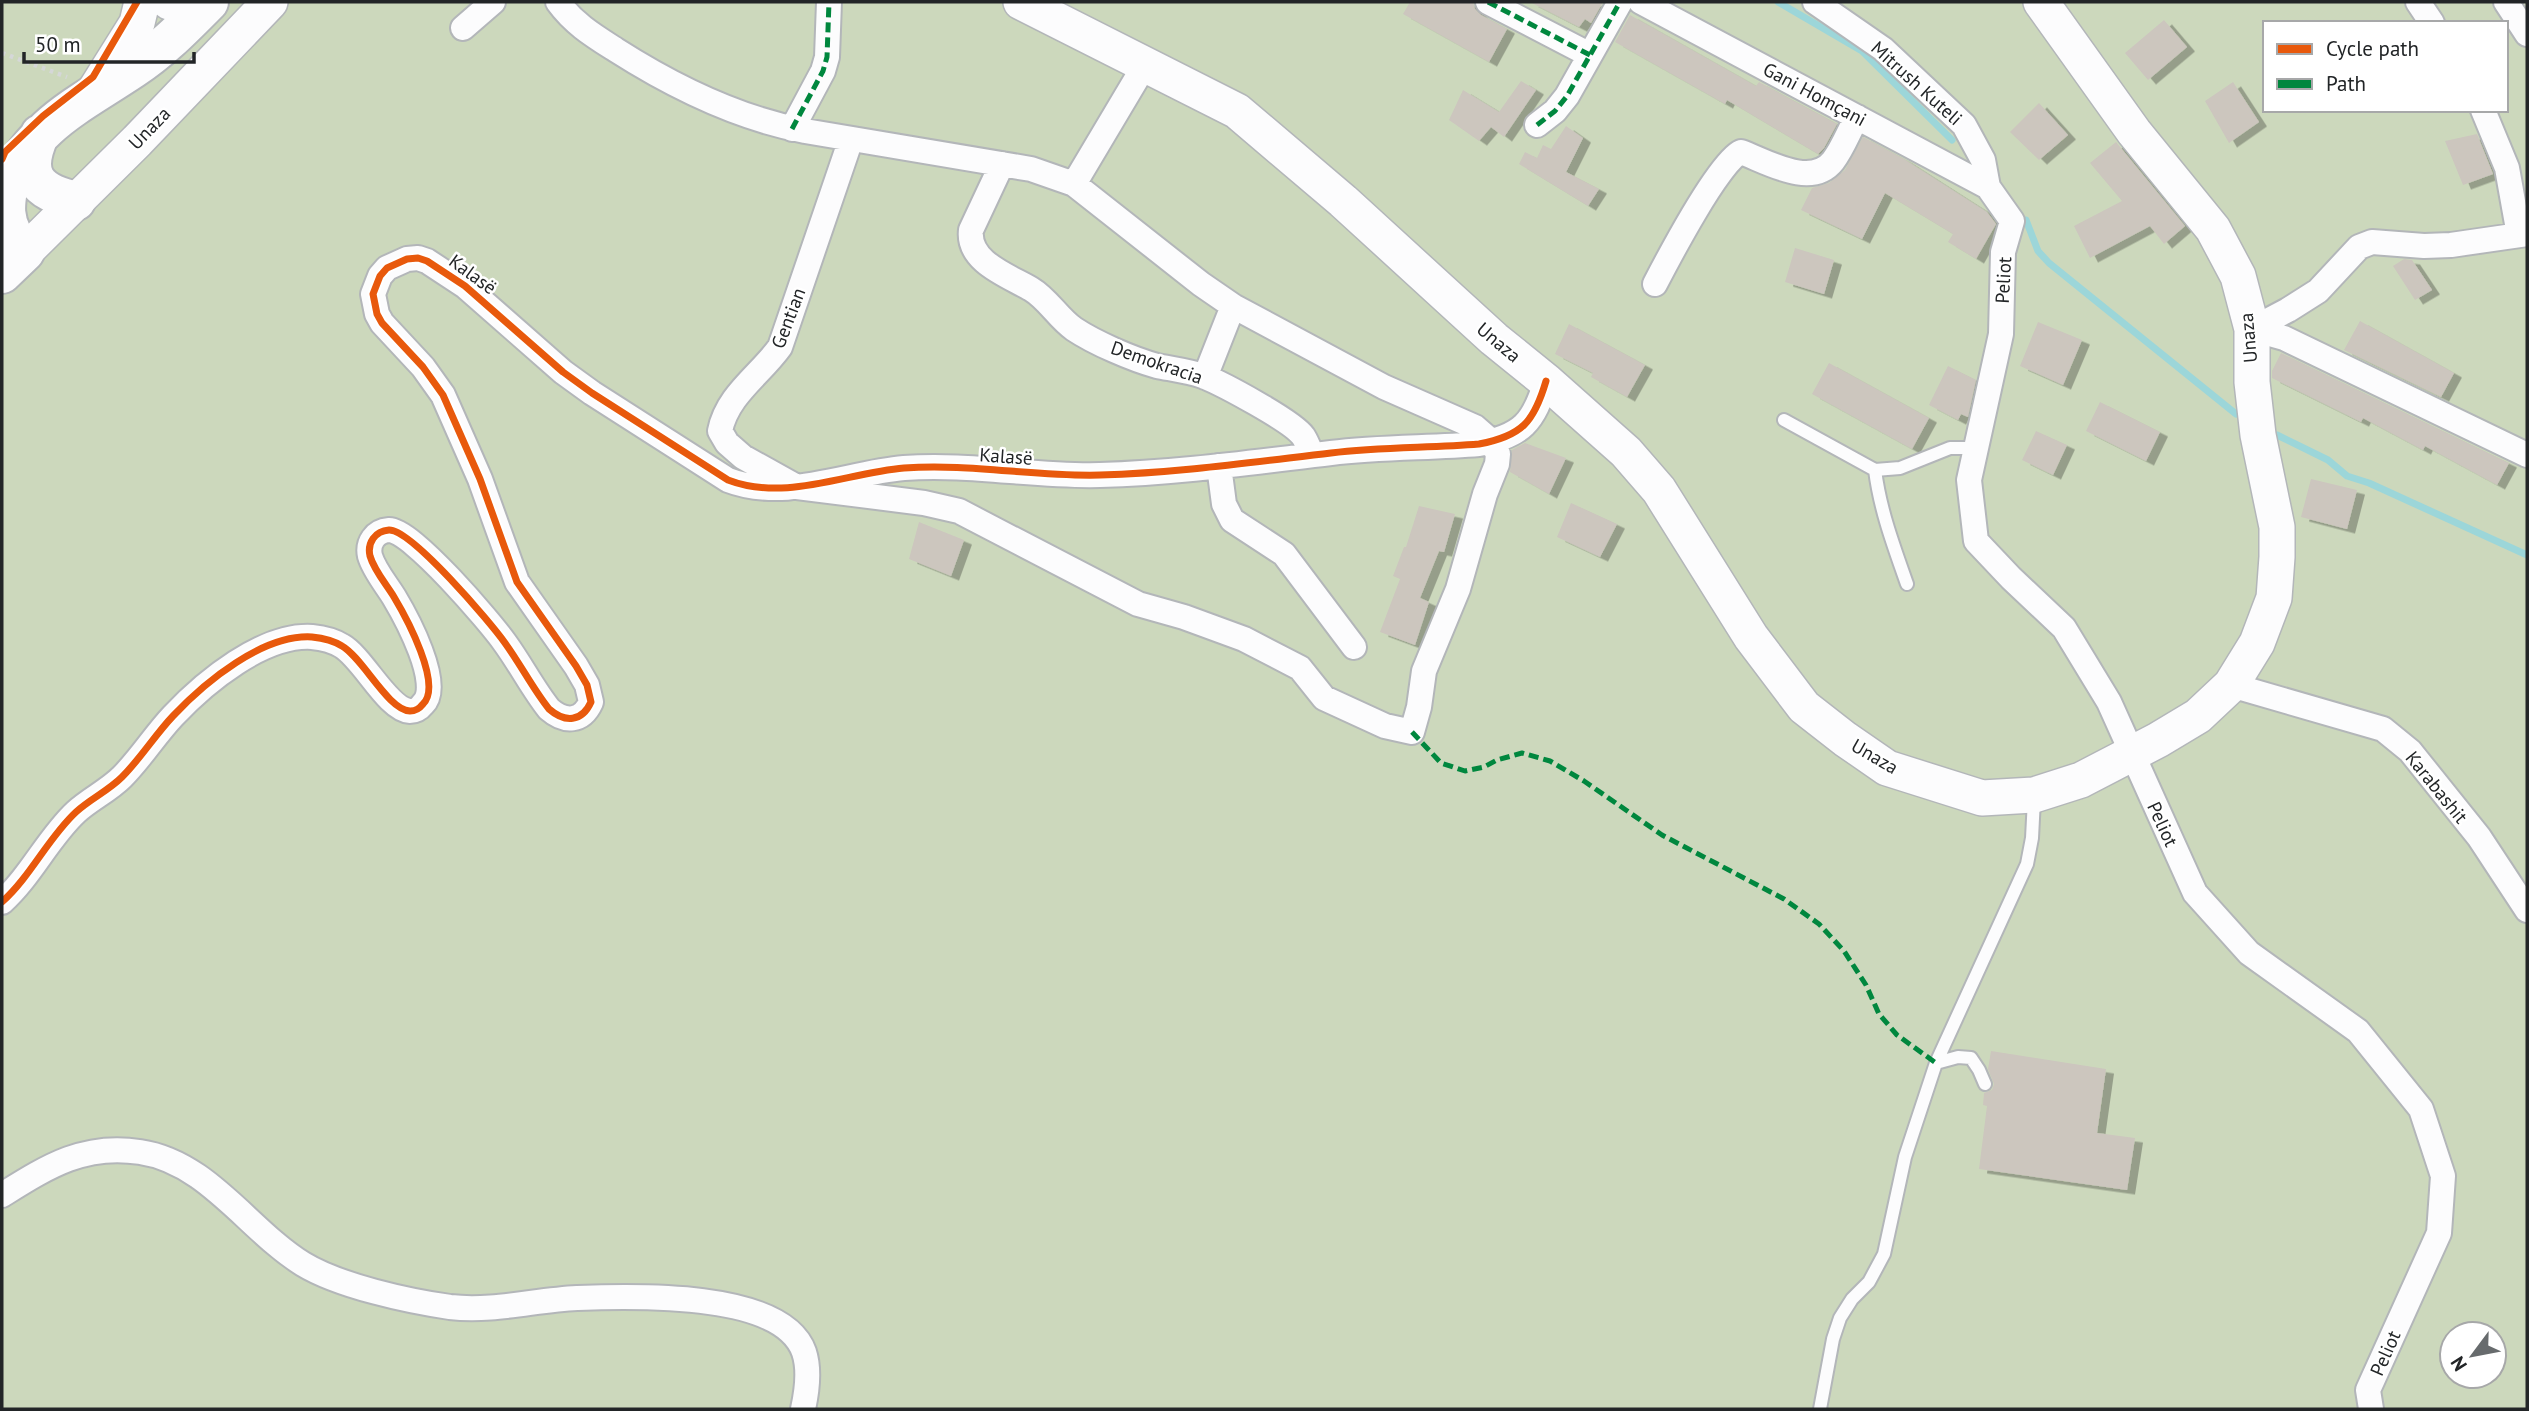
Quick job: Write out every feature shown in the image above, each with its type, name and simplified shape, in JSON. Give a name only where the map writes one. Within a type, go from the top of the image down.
[{"type":"main road","points":[[13,263],[5,221],[8,178],[40,134],[85,88],[137,23],[142,2]]},
{"type":"main road","name":"Unaza","points":[[13,263],[137,141],[270,2]]},
{"type":"main road","name":"Unaza","points":[[1021,2],[1237,111],[1343,201],[1494,339],[1546,381],[1646,472],[1751,637],[1804,707],[1887,768],[1983,798],[2034,795],[2081,780],[2131,755],[2197,716],[2231,685],[2257,643],[2274,598],[2277,557],[2277,527],[2258,435],[2253,395],[2252,329],[2238,276],[2213,229],[2134,132],[2041,2]]},
{"type":"main road","points":[[85,88],[134,68],[164,46],[195,3]]},
{"type":"main road","points":[[40,134],[32,153],[31,171],[36,181],[48,192],[76,201]]},
{"type":"street","points":[[463,28],[493,2]]},
{"type":"street","points":[[558,2],[588,33],[671,83],[755,118],[792,129],[1031,169],[1074,184],[1233,306],[1384,387],[1475,427],[1492,441],[1498,454],[1458,589],[1424,671],[1412,732],[1385,726],[1324,698],[1300,668],[1244,639],[1138,604],[959,511],[924,503],[797,487]]},
{"type":"street","points":[[792,129],[824,71],[829,2]]},
{"type":"street","points":[[1488,2],[1590,55]]},
{"type":"street","points":[[1537,125],[1561,103],[1619,2]]},
{"type":"street","name":"Gani Homçani","points":[[1641,2],[1988,187]]},
{"type":"street","name":"Mitrush Kuteli","points":[[1815,2],[1883,49],[1964,125],[1983,160],[1988,187]]},
{"type":"street","points":[[2418,2],[2431,21]]},
{"type":"street","points":[[2506,2],[2527,34]]},
{"type":"street","points":[[1074,184],[1146,63]]},
{"type":"street","points":[[2252,329],[2318,291],[2360,247],[2372,242],[2451,246],[2523,234],[2507,168],[2484,112]]},
{"type":"street","points":[[1655,284],[1724,167],[1736,154],[1741,152],[1790,171],[1810,173],[1832,162],[1857,117]]},
{"type":"street","name":"Gentian","points":[[797,487],[743,457],[727,443],[720,431],[722,420],[734,401],[780,347],[852,139]]},
{"type":"street","name":"Demokracia","points":[[1002,164],[971,230],[970,241],[974,251],[984,261],[1036,292],[1074,328],[1132,357],[1205,377],[1289,422],[1303,436],[1312,455]]},
{"type":"street","name":"Peliot","points":[[1988,187],[2012,221],[2003,252],[2001,334],[1969,480],[1976,541],[2064,628],[2109,702],[2195,893],[2249,953],[2358,1031],[2421,1109],[2443,1176],[2439,1233],[2368,1390],[2371,1409]]},
{"type":"street","name":"Kalasë","points":[[2,902],[25,878],[76,813],[122,777],[173,715],[228,669],[272,642],[296,636],[334,642],[361,662],[392,701],[404,710],[414,711],[422,706],[428,698],[430,687],[426,667],[396,600],[370,556],[370,544],[375,535],[388,530],[398,532],[417,547],[478,609],[506,644],[549,709],[566,720],[578,718],[587,711],[591,702],[587,685],[517,582],[480,479],[443,395],[423,367],[382,323],[377,314],[373,294],[376,285],[387,268],[407,259],[427,261],[465,286],[573,379],[727,480],[746,487],[797,487],[905,468],[1100,475],[1492,441],[1519,431],[1530,420],[1540,402],[1546,381]]},
{"type":"street","points":[[1205,377],[1233,306]]},
{"type":"street","points":[[2252,329],[2284,338],[2527,455]]},
{"type":"street","points":[[1219,466],[1224,503],[1232,520],[1284,554],[1354,646]]},
{"type":"street","name":"Karabashit","points":[[2231,685],[2382,729],[2410,751],[2479,837],[2527,910]]},
{"type":"street","points":[[2,1195],[49,1166],[83,1153],[139,1152],[173,1160],[202,1180],[304,1264],[333,1279],[356,1286],[449,1307],[466,1308],[503,1307],[577,1298],[693,1299],[727,1304],[771,1320],[795,1337],[807,1365],[803,1409]]},
{"type":"lane","points":[[1784,420],[1875,470],[1900,468],[1950,449],[1976,448]]},
{"type":"lane","points":[[1875,470],[1880,502],[1907,584]]},
{"type":"lane","points":[[1820,1409],[1833,1339],[1840,1318],[1852,1299],[1869,1282],[1884,1254],[1905,1157],[1936,1063],[2027,864],[2032,838],[2034,795]]},
{"type":"lane","points":[[1936,1063],[1958,1057],[1971,1058],[1984,1084]]},
{"type":"path","points":[[2,53],[85,88]]},
{"type":"green space","points":[[2,2],[2527,2],[2527,1409],[2,1409]]},
{"type":"building","points":[[1410,2],[1473,2],[1481,15],[1507,29],[1489,62],[1403,14]]},
{"type":"building","points":[[1530,2],[1603,2],[1591,23],[1585,19],[1579,27]]},
{"type":"building","points":[[1630,15],[1756,86],[1759,82],[1837,124],[1824,148],[1818,154],[1727,100],[1725,104],[1615,42]]},
{"type":"building","points":[[2164,20],[2187,47],[2148,80],[2125,53]]},
{"type":"building","points":[[1521,81],[1536,90],[1504,137],[1491,127],[1479,141],[1449,120],[1463,90],[1499,112]]},
{"type":"building","points":[[2233,82],[2259,122],[2229,143],[2205,101]]},
{"type":"building","points":[[2039,103],[2068,135],[2039,160],[2010,132]]},
{"type":"building","points":[[1566,126],[1583,138],[1566,172],[1599,189],[1588,206],[1519,164],[1525,152],[1537,158],[1543,145],[1551,149]]},
{"type":"building","points":[[2477,134],[2493,174],[2463,185],[2445,141]]},
{"type":"building","points":[[1863,137],[1904,159],[1987,212],[1996,224],[1976,259],[1948,242],[1953,234],[1885,193],[1862,239],[1801,210],[1812,188],[1829,183],[1845,170]]},
{"type":"building","points":[[2116,142],[2185,226],[2164,244],[2150,226],[2090,258],[2074,226],[2122,201],[2090,163]]},
{"type":"building","points":[[1795,248],[1834,260],[1824,294],[1785,282]]},
{"type":"building","points":[[2404,259],[2412,260],[2432,290],[2415,300],[2393,266]]},
{"type":"building","points":[[2360,321],[2454,373],[2441,397],[2344,350]]},
{"type":"building","points":[[2038,322],[2082,340],[2063,385],[2020,366]]},
{"type":"building","points":[[1569,324],[1645,365],[1627,397],[1591,377],[1593,373],[1555,354]]},
{"type":"building","points":[[2281,353],[2509,463],[2497,485],[2425,446],[2423,450],[2363,418],[2361,422],[2272,378],[2272,371]]},
{"type":"building","points":[[1829,363],[1929,418],[1912,449],[1812,394]]},
{"type":"building","points":[[1948,366],[1976,380],[1968,417],[1961,414],[1958,420],[1929,405]]},
{"type":"building","points":[[2100,402],[2160,432],[2146,461],[2086,431]]},
{"type":"building","points":[[2036,431],[2067,445],[2053,475],[2022,460]]},
{"type":"building","points":[[1525,443],[1566,458],[1549,494],[1510,472],[1512,450]]},
{"type":"building","points":[[2311,479],[2357,490],[2347,529],[2301,517]]},
{"type":"building","points":[[1571,503],[1617,524],[1600,557],[1557,537]]},
{"type":"building","points":[[1419,506],[1455,514],[1444,552],[1439,551],[1420,598],[1429,602],[1415,645],[1380,632],[1400,579],[1393,576]]},
{"type":"building","points":[[919,522],[964,540],[951,576],[909,559]]},
{"type":"building","points":[[1991,1051],[2106,1069],[2097,1133],[2135,1138],[2127,1190],[1979,1169],[1987,1106],[1983,1105],[1984,1093],[1992,1090],[1994,1084],[1988,1069]]},
{"type":"waterway","points":[[1778,2],[1862,51],[1952,140]]},
{"type":"waterway","points":[[2026,220],[2038,251],[2049,263],[2236,414]]},
{"type":"waterway","points":[[2277,435],[2328,460],[2347,476],[2369,483],[2527,555]]},
{"type":"marked path","points":[[792,129],[823,71],[827,57],[829,2]]},
{"type":"marked path","points":[[1488,2],[1590,55]]},
{"type":"marked path","points":[[1537,125],[1555,111],[1567,96],[1620,2]]},
{"type":"marked path","points":[[1412,732],[1441,763],[1465,771],[1522,753],[1550,761],[1662,835],[1784,899],[1819,924],[1844,951],[1866,985],[1879,1014],[1897,1035],[1936,1063]]},
{"type":"cycle path","points":[[2,159],[5,152],[43,116],[93,77],[137,2]]},
{"type":"cycle path","points":[[2,902],[22,881],[66,822],[81,807],[122,777],[186,703],[218,675],[274,643],[312,637],[332,641],[350,652],[393,702],[410,711],[420,707],[428,695],[426,667],[406,619],[370,556],[373,538],[384,531],[400,534],[414,544],[450,579],[505,643],[549,709],[567,718],[578,717],[587,709],[591,702],[587,685],[517,582],[480,479],[443,395],[423,367],[382,323],[377,314],[373,294],[380,276],[387,268],[407,259],[427,261],[465,286],[563,372],[592,393],[728,480],[750,486],[793,487],[882,471],[928,467],[1076,475],[1129,474],[1349,451],[1479,444],[1506,437],[1524,425],[1537,407],[1546,381]]}]
